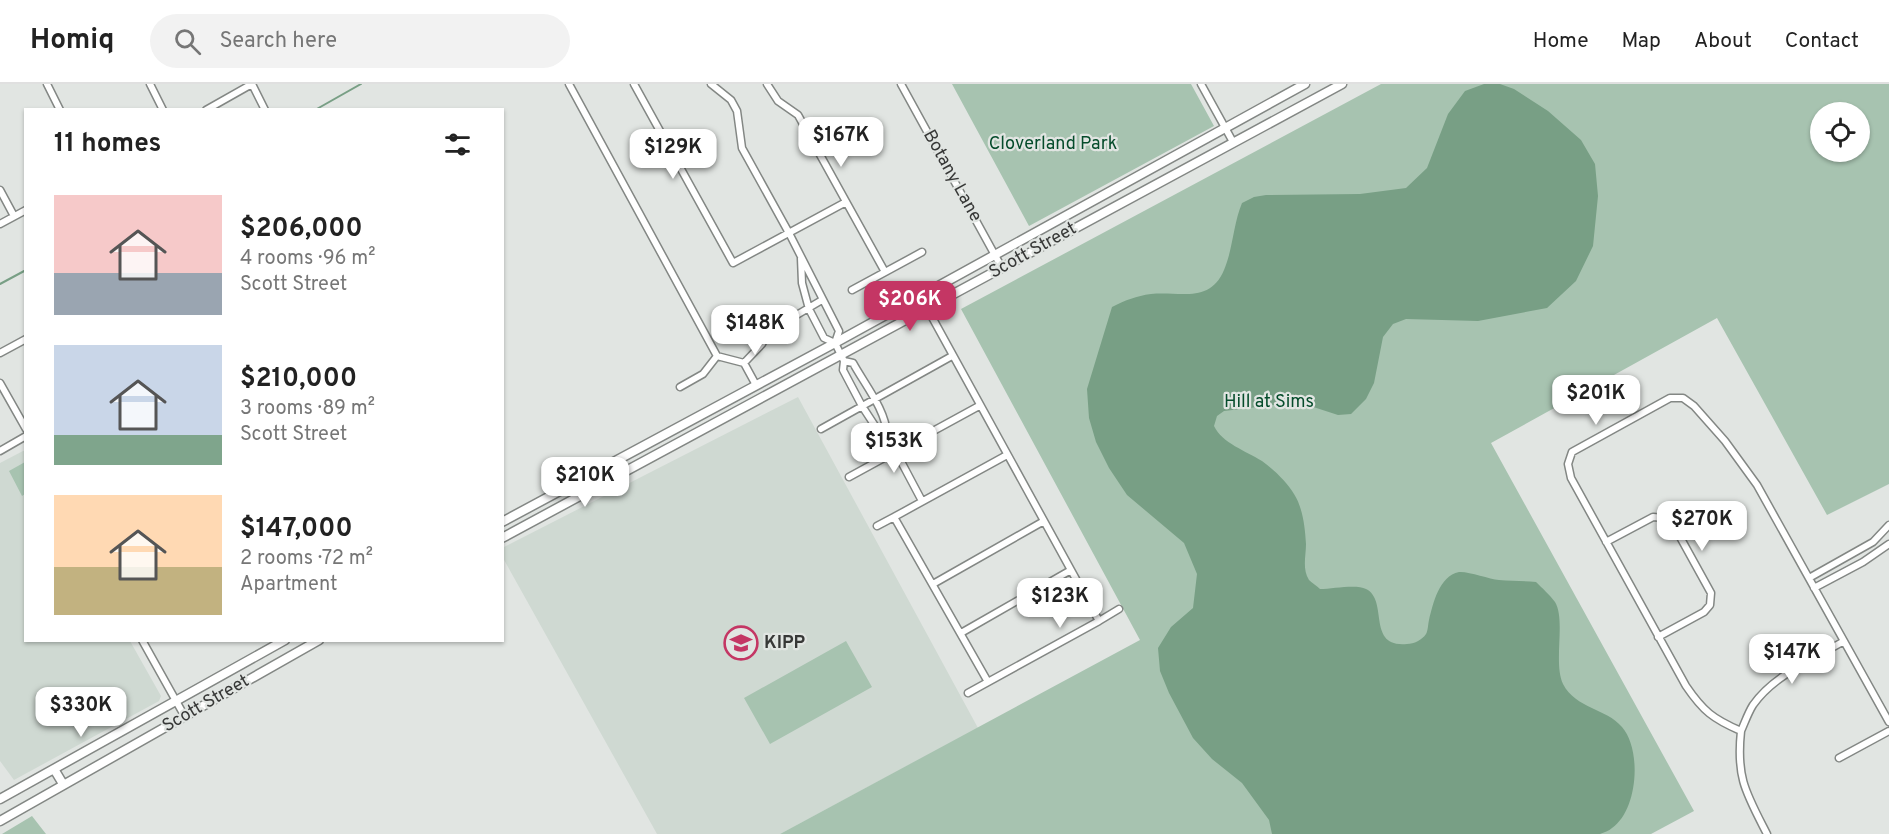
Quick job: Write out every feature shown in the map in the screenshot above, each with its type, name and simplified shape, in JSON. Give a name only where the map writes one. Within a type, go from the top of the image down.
[{"type":"main road","name":"Scott Street","points":[[504,521],[835,343],[1305,84]]},
{"type":"main road","name":"Scott Street","points":[[504,537],[702,430],[843,358],[927,308],[1342,84]]},
{"type":"main road","points":[[1109,192],[1117,206]]},
{"type":"main road","points":[[695,417],[702,430]]},
{"type":"main road","points":[[590,475],[597,487]]},
{"type":"main road","name":"Scott Street","points":[[0,799],[281,642]]},
{"type":"main road","name":"Scott Street","points":[[4,818],[316,642]]},
{"type":"main road","points":[[54,769],[63,784]]},
{"type":"street","points":[[46,84],[59,108]]},
{"type":"street","points":[[150,84],[162,108]]},
{"type":"street","points":[[210,108],[252,84],[264,108]]},
{"type":"street","points":[[569,84],[717,356],[744,363],[756,385]]},
{"type":"street","points":[[634,84],[732,263],[846,202]]},
{"type":"street","points":[[711,84],[730,100],[737,111],[742,148],[839,331],[835,343]]},
{"type":"street","points":[[767,84],[778,100],[798,115],[885,272]]},
{"type":"street","name":"Botany Lane","points":[[901,84],[1002,268]]},
{"type":"street","points":[[1201,84],[1233,142]]},
{"type":"street","points":[[0,190],[14,216]]},
{"type":"street","points":[[0,224],[24,211]]},
{"type":"street","points":[[852,290],[922,252]]},
{"type":"street","points":[[801,258],[802,284],[809,309],[824,338],[835,343],[843,358],[843,370],[862,406],[877,429],[887,435]]},
{"type":"street","points":[[744,363],[762,344],[768,332],[822,300]]},
{"type":"street","points":[[927,308],[1099,621]]},
{"type":"street","points":[[0,353],[24,340]]},
{"type":"street","points":[[680,387],[703,374],[717,356]]},
{"type":"street","points":[[821,429],[952,356]]},
{"type":"street","points":[[843,358],[853,363],[874,399],[887,424],[887,435],[922,501]]},
{"type":"street","points":[[853,388],[864,382]]},
{"type":"street","points":[[0,383],[24,425]]},
{"type":"street","points":[[1741,731],[1721,722],[1701,708],[1686,686],[1571,478],[1568,464],[1572,452],[1670,398],[1683,398],[1694,406],[1725,441],[1757,485],[1889,722]]},
{"type":"street","points":[[849,477],[979,406]]},
{"type":"street","points":[[0,451],[24,437]]},
{"type":"street","points":[[877,526],[1007,455]]},
{"type":"street","points":[[894,517],[988,682]]},
{"type":"street","points":[[1606,542],[1653,517],[1664,518],[1674,526],[1711,593],[1710,605],[1704,612],[1658,637]]},
{"type":"street","points":[[933,584],[1044,521]]},
{"type":"street","points":[[1809,578],[1873,542],[1889,525]]},
{"type":"street","points":[[1814,588],[1863,562],[1889,544]]},
{"type":"street","points":[[1857,551],[1863,562]]},
{"type":"street","points":[[961,633],[1071,570]]},
{"type":"street","points":[[968,693],[1119,609]]},
{"type":"street","points":[[1766,834],[1748,798],[1741,777],[1739,754],[1741,731],[1751,708],[1776,680],[1844,641]]},
{"type":"street","points":[[143,642],[185,717]]},
{"type":"street","points":[[1839,758],[1889,731]]},
{"type":"shaded area","points":[[1484,84],[1500,84],[1514,89],[1548,111],[1581,140],[1595,164],[1598,196],[1593,246],[1576,281],[1547,308],[1478,321],[1406,319],[1393,324],[1383,337],[1374,383],[1366,399],[1351,414],[1338,415],[1298,402],[1224,411],[1217,416],[1214,426],[1228,442],[1271,468],[1294,494],[1303,518],[1306,544],[1305,567],[1309,580],[1320,589],[1350,587],[1366,589],[1373,595],[1382,631],[1387,639],[1394,643],[1412,643],[1424,636],[1438,592],[1446,579],[1452,575],[1463,572],[1499,580],[1536,582],[1553,599],[1558,610],[1559,665],[1563,684],[1575,699],[1615,721],[1628,737],[1633,750],[1634,764],[1632,794],[1621,819],[1611,829],[1600,834],[1272,834],[1269,820],[1242,783],[1212,759],[1193,738],[1169,693],[1160,671],[1158,648],[1171,627],[1193,608],[1197,574],[1184,543],[1127,495],[1109,468],[1096,442],[1089,418],[1087,389],[1112,307],[1146,295],[1193,294],[1211,288],[1218,281],[1227,262],[1242,203],[1254,197],[1266,195],[1360,194],[1406,188],[1427,168],[1448,114],[1465,91]]},
{"type":"shaded area","name":"KIPP","points":[[798,397],[978,728],[780,834],[657,834],[504,560],[504,547]]},
{"type":"shaded area","points":[[24,451],[24,642],[131,642],[161,696],[159,701],[14,780],[0,761],[0,463]]},
{"type":"green space","name":"Cloverland Park","points":[[952,84],[1191,84],[1214,126],[1029,226]]},
{"type":"green space","name":"Hill at Sims","points":[[1381,84],[1889,84],[1889,484],[1827,515],[1717,318],[1491,443],[1694,811],[1651,834],[780,834],[1140,640],[961,309]]},
{"type":"green space","points":[[24,463],[24,495],[22,496],[9,471]]},
{"type":"green space","points":[[846,641],[872,687],[770,744],[744,698]]},
{"type":"green space","points":[[32,816],[46,834],[2,834]]},
{"type":"waterway","points":[[319,108],[361,84]]},
{"type":"waterway","points":[[0,284],[24,271]]},
{"type":"place","name":"KIPP","points":[[741,643]]}]
